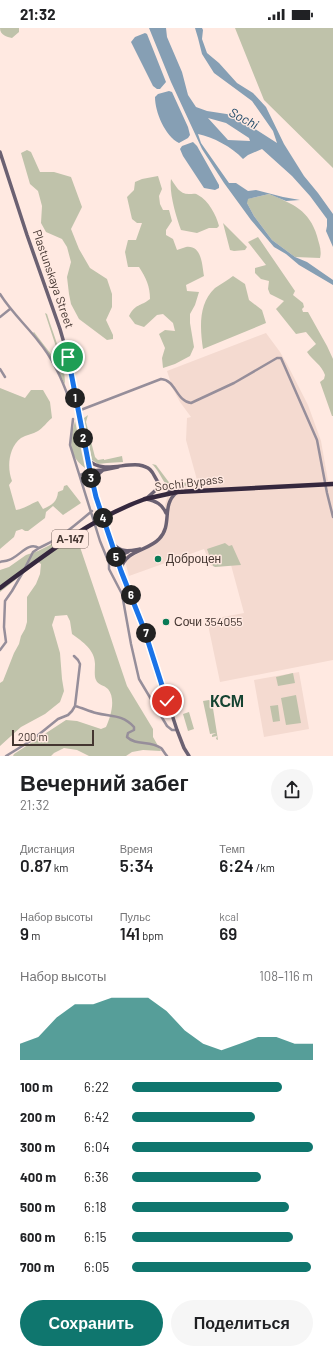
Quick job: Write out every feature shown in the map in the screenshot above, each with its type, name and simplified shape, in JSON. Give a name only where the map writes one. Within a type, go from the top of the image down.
[{"type":"highway","name":"Sochi Bypass","points":[[0,588],[92,524],[145,499],[176,492],[333,484]]},
{"type":"main road","name":"Plastunskaya Street","points":[[0,152],[24,228],[60,329],[68,357],[93,484],[120,569],[144,629],[177,730],[189,756]]},
{"type":"main road","points":[[87,456],[92,464],[103,469]]},
{"type":"main road","points":[[90,471],[120,466],[140,465],[148,468],[154,473],[163,488],[176,492],[169,500],[167,525],[162,535],[154,544],[116,557]]},
{"type":"main road","points":[[93,484],[97,474],[103,469]]},
{"type":"main road","name":"А-147","points":[[145,499],[155,492],[157,489],[158,480]]},
{"type":"main road","points":[[145,499],[160,503],[167,513]]},
{"type":"main road","points":[[112,543],[119,550],[129,553]]},
{"type":"main road","points":[[120,569],[123,561],[129,553]]},
{"type":"street","points":[[0,294],[1,298],[45,350],[63,384],[69,399]]},
{"type":"street","points":[[0,317],[10,309]]},
{"type":"street","points":[[78,412],[161,379],[167,380],[183,400],[191,403],[234,383],[278,358],[281,358],[317,440],[333,517]]},
{"type":"street","points":[[0,369],[5,377]]},
{"type":"street","points":[[73,419],[70,445],[92,511],[100,541],[109,563],[109,569],[122,594],[139,679],[167,726],[172,730],[177,730]]},
{"type":"street","points":[[80,475],[90,471]]},
{"type":"street","points":[[0,650],[6,642],[4,632],[5,601],[15,587],[33,552],[59,538],[92,511]]},
{"type":"street","points":[[0,562],[13,559],[30,546],[35,545],[40,548]]},
{"type":"street","points":[[0,631],[4,632]]},
{"type":"street","points":[[6,756],[32,740],[58,719],[68,715],[72,711],[75,706],[80,664],[74,656]]},
{"type":"street","points":[[75,706],[97,713],[123,718],[134,727],[134,730],[128,733],[127,736],[131,740],[138,743],[145,742],[161,748],[167,756]]},
{"type":"shaded area","points":[[266,333],[287,364],[308,405],[321,441],[328,481],[333,481],[333,660],[220,682],[207,620],[244,613],[231,565],[211,566],[204,549],[129,576],[125,561],[160,540],[167,529],[165,505],[171,485],[197,480],[186,440],[187,418],[191,417],[173,389],[167,371]]},
{"type":"shaded area","points":[[299,672],[309,729],[264,737],[254,680]]},
{"type":"green space","points":[[0,28],[19,28],[19,32],[12,38],[2,34]]},
{"type":"green space","points":[[235,28],[333,28],[333,168],[264,100]]},
{"type":"green space","points":[[27,150],[31,152],[40,172],[54,172],[71,177],[82,207],[71,229],[79,249],[90,268],[107,279],[112,294],[112,307],[106,320],[113,335],[113,339],[107,340],[79,319],[71,304],[67,277],[71,262],[67,247],[62,239],[46,232],[41,223],[42,206],[38,191],[30,184],[21,153]]},
{"type":"green space","points":[[158,176],[162,189],[159,196],[160,204],[163,210],[169,210],[172,221],[166,230],[166,235],[173,239],[177,250],[191,247],[198,252],[202,261],[204,276],[186,285],[187,291],[199,292],[195,305],[190,314],[194,347],[190,356],[175,364],[163,368],[162,358],[165,348],[159,334],[165,330],[175,331],[173,323],[163,314],[157,315],[144,327],[135,324],[129,316],[136,307],[150,299],[150,294],[147,282],[139,267],[128,267],[125,252],[128,240],[136,240],[142,223],[137,223],[132,219],[127,197],[134,190],[135,182]]},
{"type":"green space","points":[[171,179],[176,187],[183,193],[196,194],[206,201],[216,217],[219,226],[217,228],[209,228],[197,233],[181,230],[172,198]]},
{"type":"green space","points":[[269,194],[293,205],[310,220],[317,236],[321,252],[320,258],[295,257],[272,240],[254,216],[247,203],[247,199]]},
{"type":"green space","points":[[223,223],[247,247],[245,250],[230,250]]},
{"type":"green space","points":[[258,237],[295,291],[293,295],[303,303],[303,312],[308,312],[333,359],[333,416],[320,382],[324,379],[325,375],[307,352],[316,344],[306,332],[296,334],[276,309],[284,301],[270,294],[268,289],[269,281],[261,279],[255,273],[255,268],[266,265],[248,242]]},
{"type":"green space","points":[[233,276],[245,284],[249,300],[262,310],[266,323],[203,349],[201,325],[203,309],[206,301],[209,294],[215,288]]},
{"type":"green space","points":[[45,313],[47,314],[59,349],[65,375],[65,384],[46,350],[33,333],[34,332],[54,358],[59,356]]},
{"type":"green space","points":[[0,388],[25,398],[31,390],[43,390],[50,402],[52,418],[38,431],[21,438],[13,447],[11,453],[9,470],[12,481],[9,485],[16,510],[38,501],[43,509],[46,508],[54,503],[58,492],[63,490],[64,486],[67,485],[81,503],[63,515],[53,506],[46,512],[45,518],[28,531],[22,529],[16,531],[14,537],[0,549]]},
{"type":"green space","points":[[88,415],[86,422],[95,457],[98,460],[104,460],[122,456],[123,462],[98,464],[92,460],[84,418]]},
{"type":"green space","points":[[75,421],[85,468],[75,458],[71,447]]},
{"type":"green space","points":[[152,464],[156,465],[171,485],[196,481],[196,484],[178,486],[169,485],[163,480],[157,469]]},
{"type":"green space","points":[[59,538],[80,547],[127,686],[153,729],[153,737],[161,751],[143,750],[132,752],[126,756],[89,756],[77,750],[64,748],[51,756],[13,756],[66,720],[77,721],[101,729],[106,727],[108,723],[112,708],[112,698],[108,689],[96,680],[95,664],[91,650],[72,634],[70,621],[67,615],[55,616],[52,625],[60,653],[64,691],[60,702],[45,714],[21,727],[0,746],[0,683],[3,681],[25,629],[27,622],[27,597],[36,584],[40,574],[41,564],[38,562],[0,592],[0,570],[9,567],[26,555],[50,545]]},
{"type":"green space","points":[[225,543],[229,546],[232,545],[241,565],[213,566],[207,549]]},
{"type":"green space","points":[[293,673],[295,683],[278,686],[276,677]]},
{"type":"green space","points":[[296,695],[301,723],[286,725],[281,698]]},
{"type":"green space","points":[[209,700],[212,702],[218,740],[216,739],[217,736],[212,737],[212,735],[216,733],[210,734],[203,701]]},
{"type":"green space","points":[[278,705],[280,721],[273,722],[270,706]]},
{"type":"green space","points":[[189,712],[194,729],[188,731],[183,714]]},
{"type":"water","points":[[149,28],[166,28],[167,37],[182,72],[188,95],[196,107],[207,111],[233,115],[277,143],[273,131],[252,101],[214,73],[202,54],[195,28],[202,28],[202,39],[207,53],[219,63],[237,83],[253,93],[266,107],[284,144],[304,176],[333,214],[333,247],[326,231],[327,219],[310,196],[292,176],[262,149],[248,155],[243,159],[222,143],[210,137],[198,134],[201,143],[229,183],[236,183],[248,191],[256,190],[300,200],[286,201],[269,194],[248,199],[247,203],[254,216],[272,240],[295,257],[307,262],[333,280],[333,285],[299,265],[286,254],[274,247],[251,220],[224,183],[202,149],[171,82]],"holes":[[[208,118],[226,123],[249,138],[250,141],[228,140]]]},
{"type":"water","points":[[145,33],[147,34],[166,82],[160,89],[153,86],[131,42],[135,37]]},
{"type":"water","points":[[169,91],[172,92],[188,127],[190,135],[188,138],[179,143],[169,135],[165,129],[155,103],[155,97],[158,94]]},
{"type":"water","points":[[193,142],[197,146],[219,185],[219,188],[215,190],[204,188],[183,156],[180,149],[182,146]]},
{"type":"place","name":"Доброцен","points":[[158,559]]},
{"type":"place","name":"Сочи 354055","points":[[166,622]]},
{"type":"district","name":"КСМ","points":[[227,701]]},
{"type":"route","points":[[68,357],[76,404],[96,497],[121,571],[144,629],[167,701]]},
{"type":"water label","name":"Sochi","points":[[244,118]]}]
